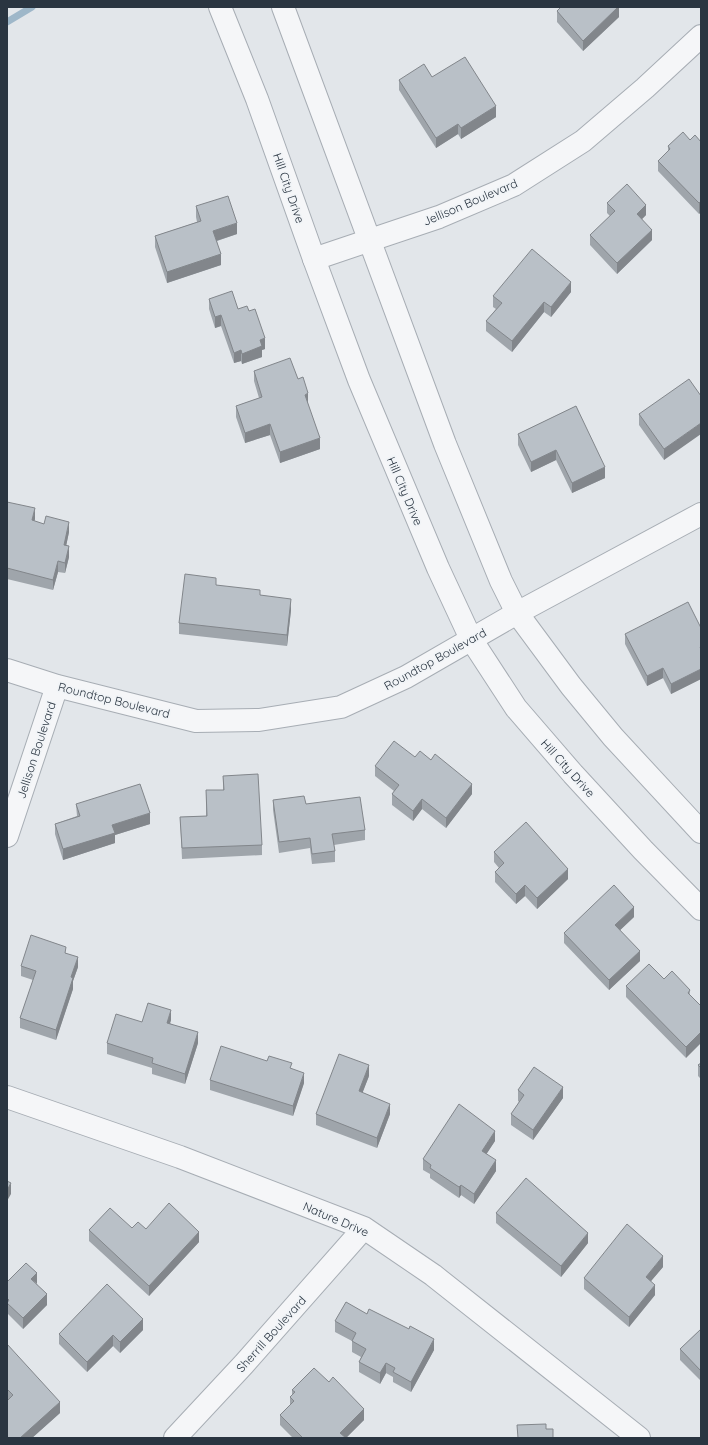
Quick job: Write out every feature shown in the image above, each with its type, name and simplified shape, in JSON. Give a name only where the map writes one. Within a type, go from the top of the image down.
[{"type":"street","name":"Hill City Drive","points":[[220,7],[257,99],[359,380],[438,568],[471,639],[516,708],[578,780],[643,850],[701,909]]},
{"type":"street","points":[[283,7],[368,240],[445,444],[501,581],[517,613],[571,686],[613,737],[701,832]]},
{"type":"street","name":"Jellison Boulevard","points":[[314,259],[439,217],[514,185],[583,141],[645,88],[701,36]]},
{"type":"street","name":"Roundtop Boulevard","points":[[7,670],[57,686],[196,721],[259,720],[341,707],[406,677],[517,613],[701,514]]},
{"type":"street","name":"Jellison Boulevard","points":[[7,836],[57,686]]},
{"type":"street","name":"Nature Drive","points":[[7,1097],[180,1157],[364,1228],[433,1275],[639,1438]]},
{"type":"street","name":"Sherrill Boulevard","points":[[175,1438],[244,1364],[364,1228]]},
{"type":"building","points":[[561,7],[618,7],[583,41],[557,11]]},
{"type":"building","points":[[465,57],[496,106],[461,128],[458,124],[436,138],[399,80],[424,64],[432,77]]},
{"type":"building","points":[[683,132],[690,140],[695,135],[701,142],[701,201],[699,203],[658,161],[670,149],[668,146]]},
{"type":"building","points":[[627,184],[646,205],[637,214],[652,230],[617,263],[590,235],[615,211],[607,203]]},
{"type":"building","points":[[228,196],[237,223],[213,231],[221,254],[167,272],[155,236],[201,221],[196,206]]},
{"type":"building","points":[[532,249],[571,282],[551,307],[544,302],[512,341],[486,321],[502,303],[493,296]]},
{"type":"building","points":[[232,291],[238,309],[247,306],[249,311],[255,309],[265,338],[260,340],[262,346],[242,354],[241,350],[234,353],[221,315],[215,317],[209,299]]},
{"type":"building","points":[[290,358],[298,379],[303,377],[308,393],[305,395],[320,438],[280,452],[270,424],[245,433],[236,406],[262,397],[254,371]]},
{"type":"building","points":[[689,379],[701,396],[701,423],[664,449],[639,414]]},
{"type":"building","points":[[576,406],[605,467],[572,483],[556,450],[531,462],[518,434]]},
{"type":"building","points":[[7,502],[35,508],[32,520],[44,524],[46,516],[69,522],[64,545],[69,546],[65,563],[58,561],[53,580],[7,568]]},
{"type":"building","points":[[185,574],[216,578],[216,585],[260,590],[260,595],[291,599],[287,635],[179,623]]},
{"type":"building","points":[[688,602],[701,628],[701,669],[671,684],[663,668],[647,676],[625,634]]},
{"type":"building","points":[[394,741],[415,757],[420,751],[431,760],[435,754],[472,784],[446,818],[422,799],[413,811],[392,794],[399,785],[375,766]]},
{"type":"building","points":[[258,774],[262,845],[182,848],[180,817],[207,816],[206,790],[224,790],[223,776]]},
{"type":"building","points":[[140,784],[150,813],[112,825],[115,833],[63,849],[55,824],[80,816],[76,804]]},
{"type":"building","points":[[304,796],[306,804],[360,797],[365,830],[332,834],[335,851],[312,854],[310,838],[279,842],[273,800]]},
{"type":"building","points":[[526,822],[568,869],[537,898],[525,885],[516,894],[495,872],[504,863],[494,852]]},
{"type":"building","points":[[614,885],[634,907],[615,925],[640,951],[609,980],[564,933]]},
{"type":"building","points":[[31,935],[66,947],[65,953],[78,957],[71,977],[73,978],[56,1030],[20,1018],[36,971],[21,966]]},
{"type":"building","points":[[649,964],[664,979],[672,971],[690,990],[688,993],[701,1006],[701,1032],[686,1047],[626,986]]},
{"type":"building","points":[[148,1003],[171,1010],[167,1023],[198,1032],[185,1074],[152,1063],[153,1058],[107,1043],[116,1014],[142,1022]]},
{"type":"building","points":[[221,1046],[267,1061],[269,1056],[292,1063],[290,1068],[304,1073],[293,1106],[210,1080]]},
{"type":"building","points":[[339,1054],[369,1065],[359,1091],[390,1104],[377,1138],[316,1114]]},
{"type":"building","points":[[534,1067],[563,1087],[533,1130],[511,1114],[524,1095],[518,1090]]},
{"type":"building","points":[[459,1104],[495,1131],[482,1151],[496,1160],[474,1194],[461,1185],[459,1187],[430,1168],[431,1165],[423,1159]]},
{"type":"building","points":[[526,1178],[588,1233],[561,1266],[496,1213]]},
{"type":"building","points":[[7,1181],[11,1183],[7,1190]]},
{"type":"building","points":[[169,1203],[199,1232],[149,1286],[89,1230],[110,1208],[132,1228],[138,1222],[146,1229]]},
{"type":"building","points":[[627,1224],[663,1256],[646,1277],[655,1285],[629,1317],[584,1278]]},
{"type":"building","points":[[26,1263],[37,1273],[31,1279],[47,1294],[23,1318],[7,1303],[9,1300],[7,1298],[7,1282]]},
{"type":"building","points":[[107,1284],[143,1319],[120,1342],[113,1335],[87,1362],[59,1334]]},
{"type":"building","points":[[346,1302],[367,1314],[369,1309],[409,1329],[410,1326],[434,1339],[411,1382],[393,1372],[395,1368],[386,1363],[380,1373],[359,1362],[366,1349],[352,1341],[356,1333],[335,1321]]},
{"type":"building","points":[[701,1329],[701,1371],[680,1349]]},
{"type":"building","points":[[7,1344],[60,1402],[20,1438],[7,1437],[7,1401],[13,1395],[7,1389]]},
{"type":"building","points":[[314,1368],[329,1382],[333,1377],[364,1409],[340,1433],[346,1438],[303,1438],[280,1415],[294,1401],[290,1397],[295,1392],[292,1390]]},
{"type":"building","points":[[546,1424],[546,1429],[553,1429],[553,1438],[518,1438],[517,1425]]},
{"type":"waterway","points":[[7,22],[32,7]]}]
